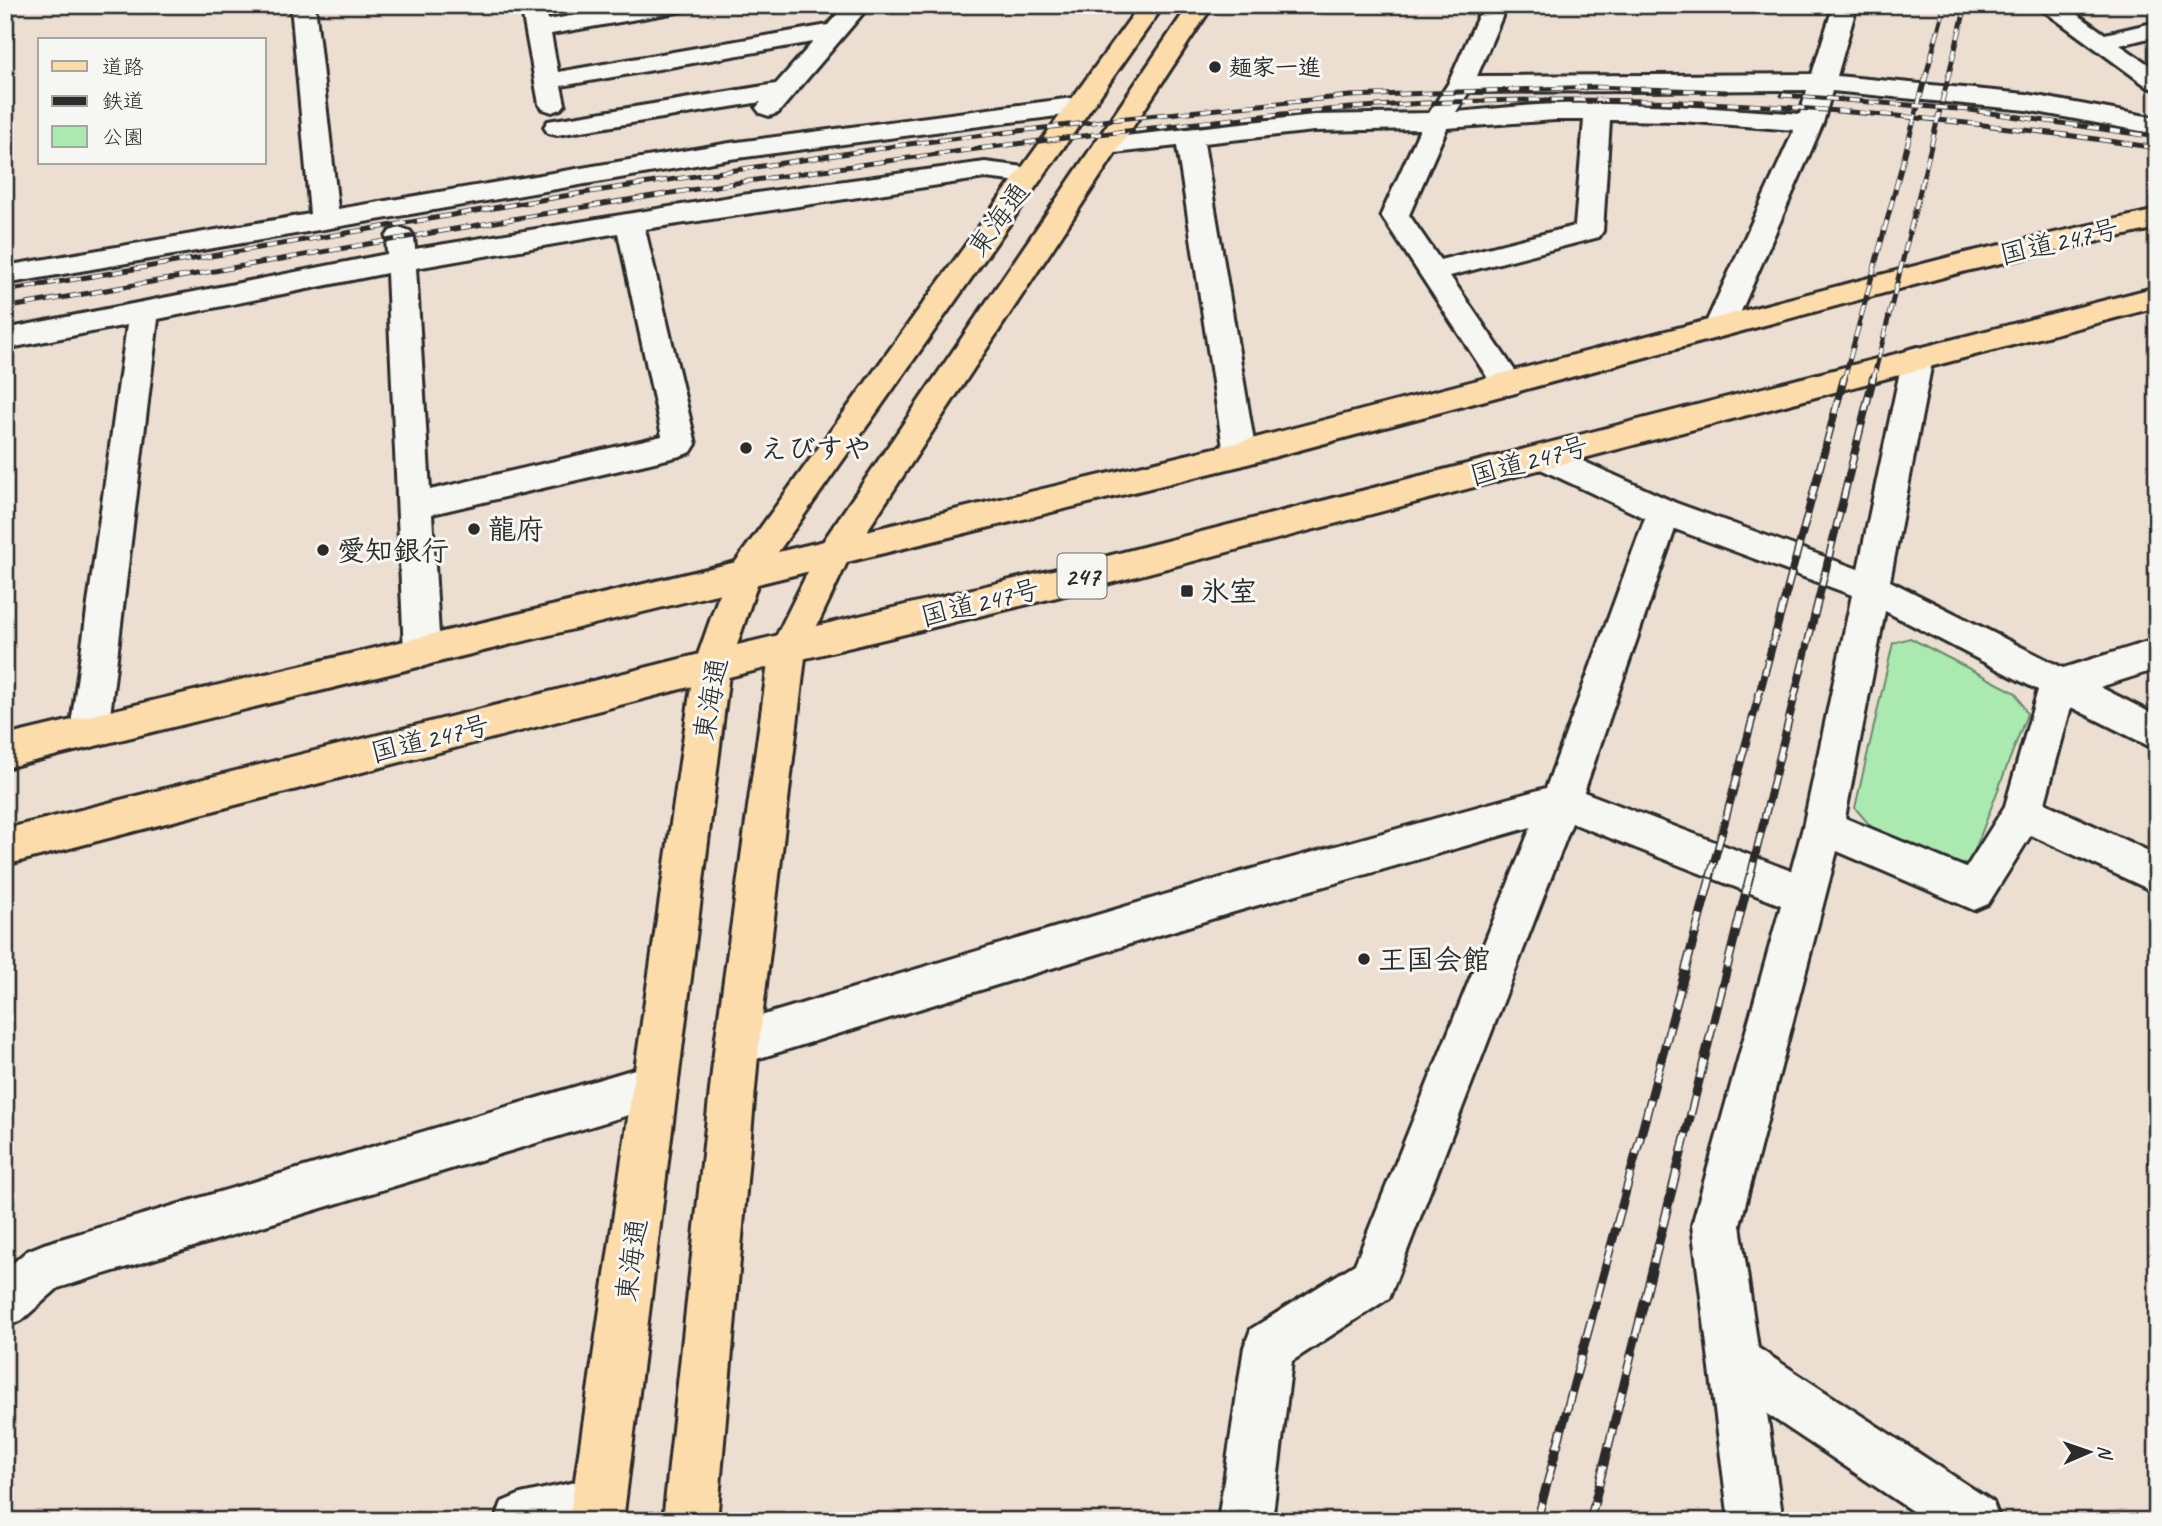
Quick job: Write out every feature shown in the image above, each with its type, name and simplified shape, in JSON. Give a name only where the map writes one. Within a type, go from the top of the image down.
[{"type":"main road","name":"東海通","points":[[597,1512],[712,666],[743,575],[1152,5]]},
{"type":"main road","name":"東海通","points":[[690,1521],[737,1044],[788,649],[835,552],[1201,5]]},
{"type":"main road","name":"国道247号","points":[[5,752],[1240,454],[1965,261],[2157,219]]},
{"type":"main road","name":"国道247号","points":[[5,847],[1544,457],[2157,296]]},
{"type":"street","points":[[303,5],[325,220]]},
{"type":"street","points":[[565,179],[536,17],[677,5]]},
{"type":"street","points":[[730,151],[858,5]]},
{"type":"street","points":[[1495,5],[1461,84],[1437,121],[1395,215],[1508,384]]},
{"type":"street","points":[[1720,326],[1810,123],[1844,9],[1840,5]]},
{"type":"street","points":[[2048,5],[2157,82]]},
{"type":"street","points":[[2100,42],[2157,29]]},
{"type":"street","points":[[548,81],[834,31]]},
{"type":"street","points":[[1461,84],[1822,82],[2026,102],[2157,126]]},
{"type":"street","points":[[556,127],[785,90]]},
{"type":"street","points":[[5,275],[730,151],[1080,105]]},
{"type":"street","points":[[1106,146],[1314,123],[1437,121],[1555,112],[1682,113],[1810,123]]},
{"type":"street","points":[[1432,271],[1589,231],[1598,112]]},
{"type":"street","points":[[1189,135],[1240,454]]},
{"type":"street","points":[[730,151],[742,204]]},
{"type":"street","points":[[5,339],[400,261],[742,204],[985,170],[1029,175]]},
{"type":"street","points":[[399,207],[422,652]]},
{"type":"street","points":[[414,506],[680,444],[630,223]]},
{"type":"street","points":[[89,732],[144,313]]},
{"type":"street","points":[[1756,1521],[1716,1226],[1823,827],[1918,357]]},
{"type":"street","points":[[1544,457],[1664,512],[1872,588],[2157,734]]},
{"type":"street","points":[[1245,1521],[1269,1347],[1372,1281],[1561,801],[1664,512]]},
{"type":"street","points":[[2058,685],[2157,653]]},
{"type":"street","points":[[1823,827],[1974,891],[2023,812],[2058,685]]},
{"type":"street","points":[[737,1044],[1234,893],[1561,801],[1804,895]]},
{"type":"street","points":[[2023,812],[2157,875]]},
{"type":"street","points":[[5,1303],[44,1268],[655,1085]]},
{"type":"street","points":[[1735,1363],[1973,1521]]},
{"type":"street","points":[[521,1521],[597,1512]]},
{"type":"green space","points":[[1910,638],[2016,693],[2027,714],[1970,863],[1951,865],[1872,828],[1855,808],[1893,643]]},
{"type":"railway","points":[[1918,106],[1945,5]]},
{"type":"railway","points":[[1941,108],[1966,5]]},
{"type":"railway","points":[[5,291],[576,194],[909,144],[1127,118],[1350,96],[1594,87],[1726,92]]},
{"type":"railway","points":[[1782,95],[1918,106]]},
{"type":"railway","points":[[5,308],[677,192],[946,153],[1282,114],[1433,103],[1568,100],[1737,104],[1915,118]]},
{"type":"railway","points":[[1915,118],[1918,106]]},
{"type":"railway","points":[[1918,106],[1941,108]]},
{"type":"railway","points":[[1937,120],[1941,108]]},
{"type":"railway","points":[[1941,108],[2157,137]]},
{"type":"railway","points":[[1844,380],[1915,118]]},
{"type":"railway","points":[[1915,118],[1937,120]]},
{"type":"railway","points":[[1873,380],[1937,120]]},
{"type":"railway","points":[[1937,120],[2157,148]]},
{"type":"railway","points":[[1710,877],[1844,378]]},
{"type":"railway","points":[[1750,877],[1873,378]]},
{"type":"railway","points":[[1537,1521],[1711,875]]},
{"type":"railway","points":[[1590,1521],[1750,875]]},
{"type":"place","name":"麺家一進","points":[[1215,67]]},
{"type":"place","name":"えびすや","points":[[746,448]]},
{"type":"place","name":"龍府","points":[[474,529]]},
{"type":"place","name":"愛知銀行","points":[[323,550]]},
{"type":"place","name":"氷室","points":[[1187,591]]},
{"type":"place","name":"王国会館","points":[[1364,959]]}]
